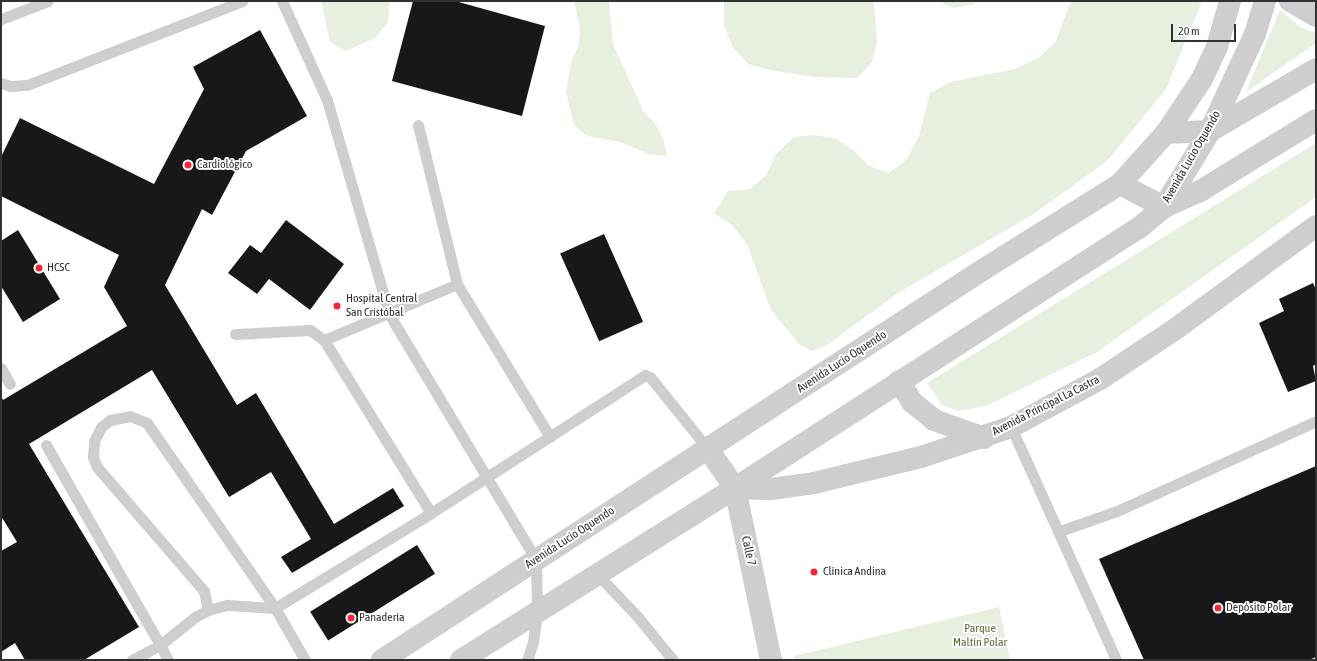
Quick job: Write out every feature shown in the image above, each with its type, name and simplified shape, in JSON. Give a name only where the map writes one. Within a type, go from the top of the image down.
[{"type":"street","name":"Avenida Lucio Oquendo","points":[[382,660],[984,269],[1120,184],[1166,133],[1202,79],[1217,47],[1230,1]]},
{"type":"street","name":"Avenida Lucio Oquendo","points":[[461,660],[538,614],[597,574],[735,488],[899,381],[1112,247],[1164,207],[1210,131],[1256,34],[1265,1]]},
{"type":"street","points":[[1290,1],[1316,16]]},
{"type":"street","points":[[1166,133],[1210,131],[1316,69]]},
{"type":"street","points":[[1120,184],[1164,207],[1202,190],[1316,120]]},
{"type":"street","name":"Avenida Principal La Castra","points":[[735,488],[772,490],[814,483],[922,457],[984,438],[1011,427],[1100,379],[1174,330],[1316,226]]},
{"type":"street","points":[[899,381],[912,402],[934,420],[984,438]]},
{"type":"street","name":"Calle 7","points":[[708,449],[735,488],[771,660]]},
{"type":"lane","points":[[1,19],[48,1]]},
{"type":"lane","points":[[1,83],[11,86],[27,85],[242,1]]},
{"type":"lane","points":[[282,1],[327,100],[389,314],[485,478],[536,560],[538,614],[527,660]]},
{"type":"lane","points":[[418,125],[456,284],[550,437]]},
{"type":"lane","points":[[324,340],[389,314],[456,284]]},
{"type":"lane","points":[[235,334],[310,330],[324,340],[431,513]]},
{"type":"lane","points":[[1,368],[10,384]]},
{"type":"lane","points":[[132,660],[160,645],[194,617],[208,610],[227,605],[275,608],[431,513],[644,375],[650,377],[708,449]]},
{"type":"lane","points":[[208,610],[204,591],[97,467],[93,457],[94,441],[101,427],[110,420],[130,416],[147,423],[275,608],[306,660]]},
{"type":"lane","points":[[1060,531],[1117,511],[1316,421]]},
{"type":"lane","points":[[1011,427],[1060,531],[1116,660]]},
{"type":"lane","points":[[46,445],[168,660]]},
{"type":"lane","points":[[597,574],[637,616],[673,660]]},
{"type":"green space","points":[[321,1],[390,1],[388,22],[375,38],[346,51],[330,42]]},
{"type":"green space","points":[[574,1],[609,1],[613,44],[643,111],[655,123],[663,139],[667,156],[649,154],[620,142],[587,136],[574,125],[566,92],[571,62],[578,47],[580,30]]},
{"type":"green space","points":[[724,1],[874,1],[877,42],[872,62],[857,78],[814,77],[769,70],[748,64],[732,46],[724,25]]},
{"type":"green space","points":[[937,1],[975,1],[974,4],[954,8]]},
{"type":"green space","points":[[1071,1],[1202,1],[1166,89],[1107,161],[1032,215],[898,293],[827,345],[812,351],[800,345],[771,310],[747,244],[733,226],[714,213],[728,191],[750,189],[766,175],[776,154],[794,137],[815,135],[837,139],[854,151],[869,166],[889,173],[907,159],[919,136],[930,93],[950,82],[1015,69],[1038,58],[1055,43]]},
{"type":"green space","points":[[1280,10],[1300,27],[1316,33],[1316,43],[1246,92]]},
{"type":"green space","points":[[1316,143],[1316,197],[1097,352],[986,406],[958,411],[942,405],[927,383]]},
{"type":"green space","name":"Parque Maltín Polar","points":[[999,607],[1010,660],[795,660],[794,656]]},
{"type":"building","points":[[413,1],[455,1],[545,26],[522,116],[392,81]]},
{"type":"building","points":[[260,30],[307,116],[246,151],[212,215],[202,209],[165,285],[237,405],[256,393],[334,524],[393,488],[404,506],[292,573],[281,557],[311,539],[271,472],[229,497],[152,370],[29,444],[139,627],[84,660],[25,660],[15,643],[1,652],[1,551],[17,542],[1,516],[1,396],[3,400],[127,326],[104,287],[119,255],[1,196],[1,157],[20,118],[154,184],[204,89],[193,67]]},
{"type":"building","points":[[286,220],[344,264],[310,310],[269,279],[257,294],[228,273],[250,245],[261,253]]},
{"type":"building","points":[[18,230],[60,299],[23,322],[1,286],[1,241]]},
{"type":"building","points":[[604,234],[643,322],[599,341],[560,254]]},
{"type":"building","points":[[1313,283],[1316,290],[1316,364],[1313,366],[1316,381],[1288,392],[1259,323],[1284,311],[1279,299]]},
{"type":"building","name":"Depósito Polar","points":[[1316,466],[1316,657],[1309,660],[1144,660],[1099,559]]},
{"type":"building","points":[[417,545],[435,574],[328,641],[310,612]]},
{"type":"place","name":"Cardiológico","points":[[188,165]]},
{"type":"place","name":"HCSC","points":[[39,268]]},
{"type":"place","name":"Hospital Central San Cristóbal","points":[[337,306]]},
{"type":"place","name":"Clínica Andina","points":[[814,572]]},
{"type":"place","name":"Depósito Polar","points":[[1218,608]]},
{"type":"place","name":"Panadería","points":[[351,618]]}]
